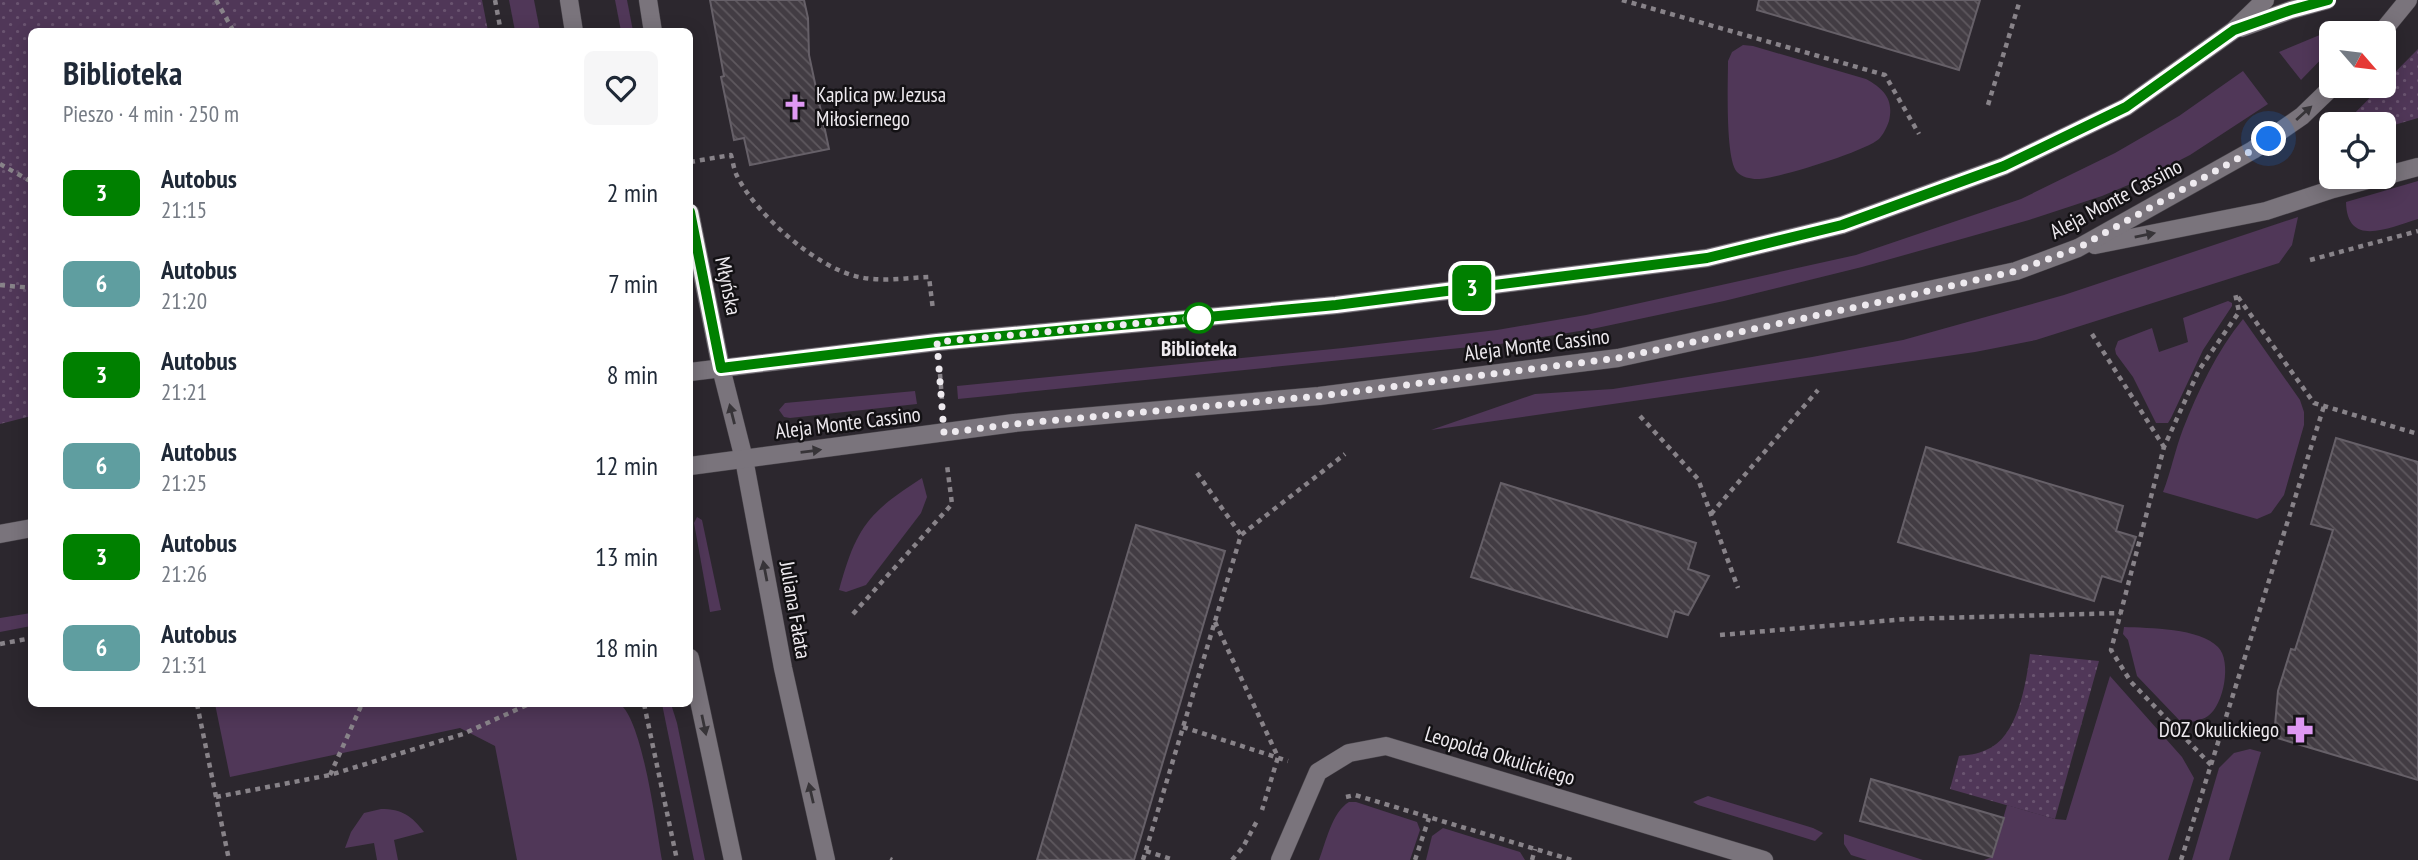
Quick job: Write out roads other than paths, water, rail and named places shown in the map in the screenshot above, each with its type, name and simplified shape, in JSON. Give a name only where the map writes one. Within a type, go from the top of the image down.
[{"type":"street","points":[[569,0],[573,28]]},
{"type":"street","points":[[648,0],[652,28]]},
{"type":"street","points":[[693,372],[937,342],[1336,305],[1707,258],[1842,225],[2004,166],[2126,107],[2234,30],[2265,0]]},
{"type":"street","points":[[2234,30],[2327,0]]},
{"type":"street","points":[[2391,21],[2408,0]]},
{"type":"street","name":"Aleja Monte Cassino","points":[[693,466],[1028,422],[1319,396],[1618,358],[2004,274],[2078,248],[2253,150],[2302,116],[2321,98]]},
{"type":"street","points":[[2396,172],[2418,167]]},
{"type":"street","points":[[2078,248],[2266,211],[2333,189]]},
{"type":"street","name":"Młyńska","points":[[693,228],[721,368]]},
{"type":"street","name":"Juliana Fałata","points":[[721,368],[744,459],[783,668],[826,860]]},
{"type":"street","points":[[0,534],[28,529]]},
{"type":"street","points":[[693,672],[733,860]]},
{"type":"street","name":"Leopolda Okulickiego","points":[[1280,860],[1318,772],[1349,753],[1386,746],[1764,860]]},
{"type":"place","name":"Kaplica pw. Jezusa Miłosiernego","points":[[795,107]]},
{"type":"place","name":"Biblioteka","points":[[1199,318]]},
{"type":"place","name":"DOZ Okulickiego","points":[[2300,730]]}]
